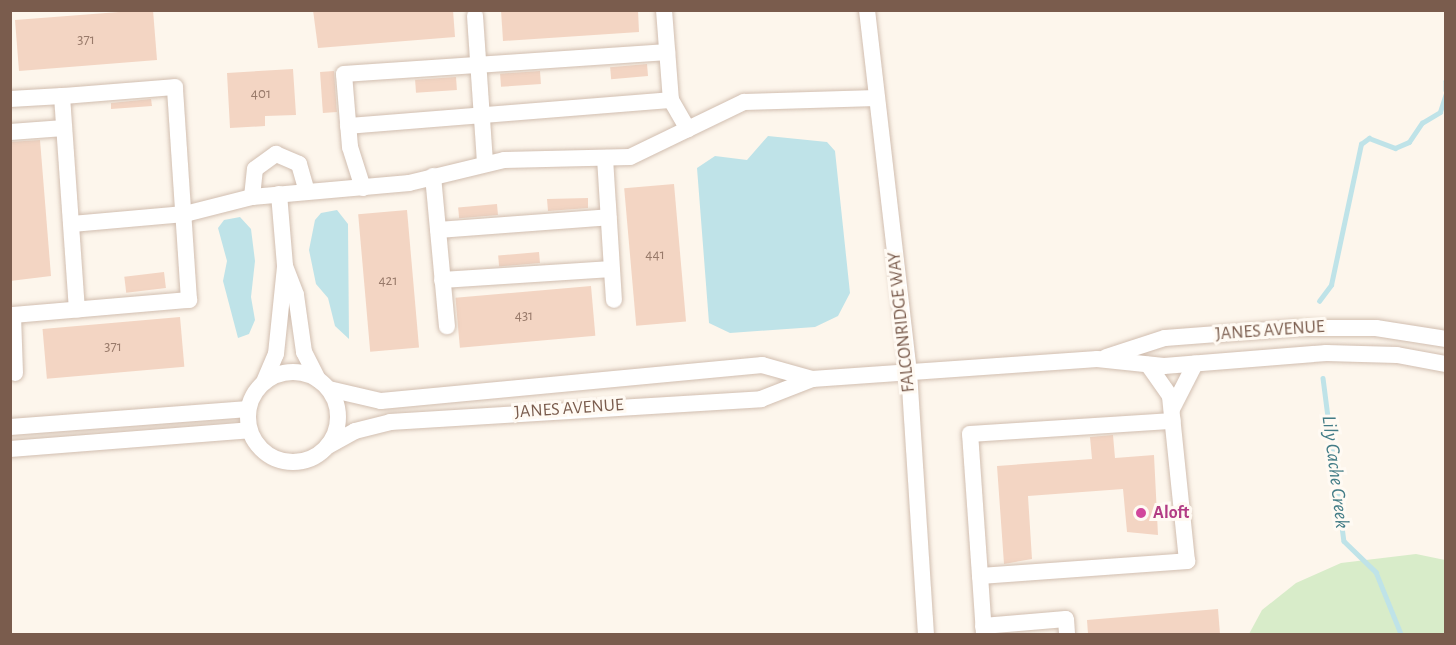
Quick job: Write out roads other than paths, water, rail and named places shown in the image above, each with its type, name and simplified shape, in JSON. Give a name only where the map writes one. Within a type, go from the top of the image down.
[{"type":"street","points":[[664,10],[671,100],[688,130]]},
{"type":"street","name":"FALCONRIDGE WAY","points":[[867,10],[909,372],[926,634]]},
{"type":"street","points":[[475,16],[485,164]]},
{"type":"street","points":[[363,188],[348,126],[344,74],[667,52]]},
{"type":"street","points":[[10,99],[175,87],[189,300],[12,315],[15,373]]},
{"type":"street","points":[[62,96],[77,309]]},
{"type":"street","points":[[72,224],[185,214],[252,197],[363,188],[539,156],[605,158],[630,156],[744,102],[877,98]]},
{"type":"street","points":[[348,126],[671,100]]},
{"type":"street","points":[[10,132],[64,128]]},
{"type":"street","points":[[252,197],[255,170],[276,154],[299,164],[307,192]]},
{"type":"street","points":[[605,158],[614,300]]},
{"type":"street","points":[[433,176],[447,326]]},
{"type":"street","points":[[10,449],[249,430],[248,409],[264,382],[276,354],[285,266],[279,194]]},
{"type":"street","points":[[438,230],[609,217]]},
{"type":"street","points":[[285,266],[296,295],[304,352],[338,418],[328,446]]},
{"type":"street","points":[[442,280],[612,269]]},
{"type":"street","name":"JANES AVENUE","points":[[1097,359],[1165,338],[1296,328],[1376,328],[1446,339]]},
{"type":"street","name":"JANES AVENUE","points":[[249,430],[256,445],[284,462],[308,460],[355,431],[390,422],[761,399],[812,379],[1097,359],[1148,365],[1195,364],[1360,353],[1446,364]]},
{"type":"street","points":[[1173,415],[1195,364]]},
{"type":"street","name":"JANES AVENUE","points":[[264,382],[291,372],[323,385],[381,401],[762,365],[812,379]]},
{"type":"street","points":[[980,576],[1187,561],[1173,415],[1164,382],[1148,365]]},
{"type":"street","points":[[10,427],[248,409]]},
{"type":"street","points":[[1067,634],[1066,619],[984,630],[970,434],[1173,415]]},
{"type":"water","points":[[768,136],[827,142],[835,151],[850,293],[838,316],[815,327],[730,333],[709,323],[697,168],[715,156],[747,160]]},
{"type":"water","points":[[337,210],[348,224],[349,339],[335,326],[328,298],[316,284],[309,250],[315,220],[321,213]]},
{"type":"water","points":[[240,217],[251,229],[255,261],[251,297],[255,320],[249,334],[238,338],[223,281],[227,261],[218,228],[224,220]]},
{"type":"waterway","points":[[1446,81],[1446,90]]},
{"type":"waterway","points":[[1319,301],[1331,285],[1361,144],[1369,138],[1395,148],[1409,142],[1422,123],[1440,112],[1446,93]]},
{"type":"waterway","name":"Lily Cache Creek","points":[[1323,378],[1344,541],[1376,572],[1401,634]]},
{"type":"place","name":"Aloft","points":[[1141,513]]}]
